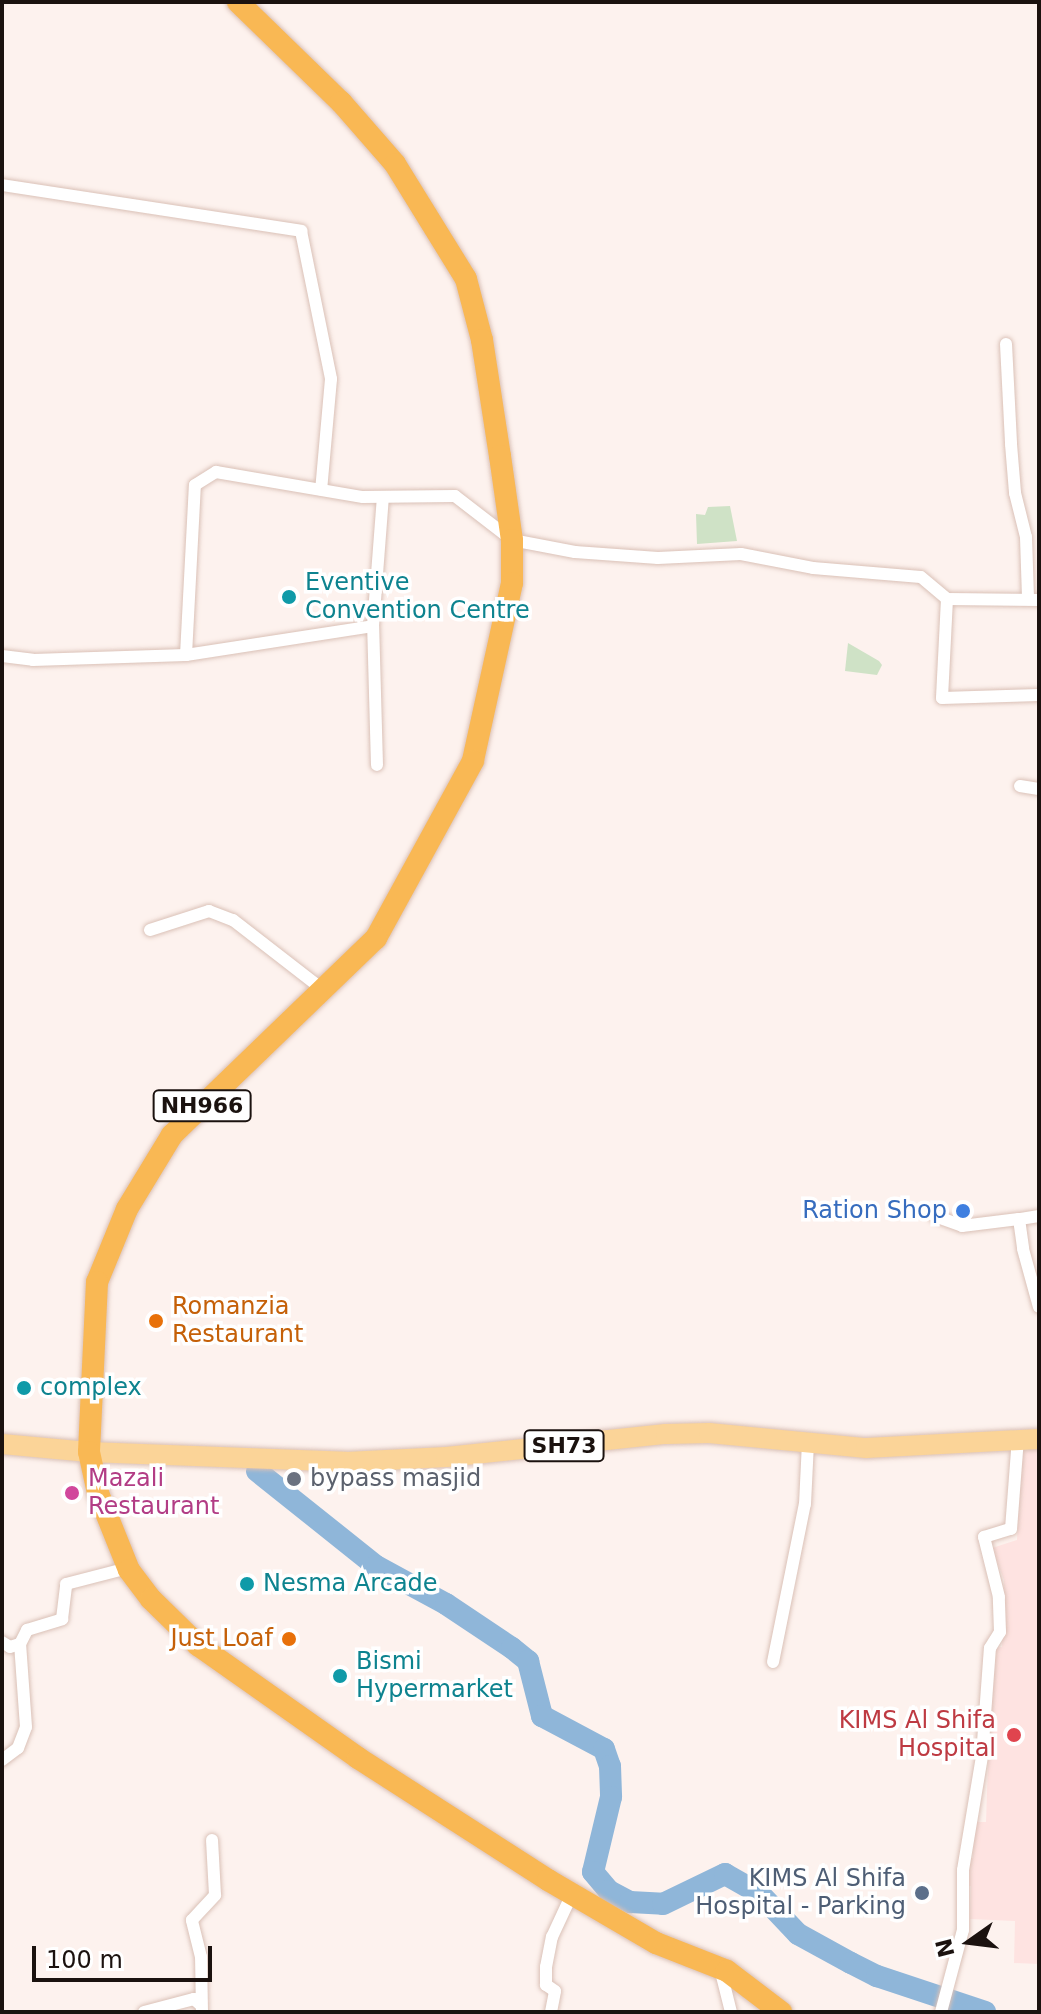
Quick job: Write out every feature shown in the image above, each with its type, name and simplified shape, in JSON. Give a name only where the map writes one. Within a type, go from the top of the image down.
[{"type":"highway","name":"NH966","points":[[238,2],[341,102],[395,164],[466,279],[482,340],[512,540],[512,583],[473,761],[376,938],[172,1135],[127,1209],[97,1282],[89,1452],[98,1493],[128,1568],[175,1624],[233,1672],[430,1805],[572,1894],[656,1943],[720,1968],[776,2010]]},
{"type":"main road","name":"SH73","points":[[89,1452],[346,1462],[446,1457],[666,1434],[709,1433],[866,1448],[1039,1439]]},
{"type":"main road","points":[[2,1444],[89,1452]]},
{"type":"street","points":[[2,185],[301,231],[331,379],[321,490]]},
{"type":"street","points":[[186,655],[195,485],[216,472],[383,497],[455,496],[512,540],[575,552],[658,558],[741,554],[813,568],[921,577],[947,599],[1034,599],[1026,537],[1015,493],[1006,344]]},
{"type":"street","points":[[377,765],[373,626],[383,497]]},
{"type":"street","points":[[947,599],[942,698],[1039,695]]},
{"type":"street","points":[[2,656],[33,660],[186,655],[373,626]]},
{"type":"street","points":[[1020,786],[1039,789]]},
{"type":"street","points":[[150,930],[209,911],[233,920],[322,989]]},
{"type":"street","points":[[935,1216],[962,1226],[1039,1216]]},
{"type":"street","points":[[1019,1219],[1023,1249],[1039,1307]]},
{"type":"street","points":[[941,2010],[963,1930],[963,1870],[982,1756],[990,1648],[1000,1632],[1001,1622],[999,1597],[984,1537],[1011,1529],[1018,1439]]},
{"type":"street","points":[[773,1662],[791,1560],[805,1504],[808,1442]]},
{"type":"street","points":[[2,1760],[18,1748],[26,1727],[20,1644],[27,1630],[62,1619],[66,1584],[128,1568]]},
{"type":"street","points":[[2,1642],[10,1647],[20,1644]]},
{"type":"street","points":[[201,2008],[201,1957],[192,1920],[215,1895],[212,1840]]},
{"type":"street","points":[[551,2012],[555,1991],[546,1985],[546,1967],[552,1937],[572,1894]]},
{"type":"street","points":[[720,1968],[731,2012]]},
{"type":"street","points":[[144,2012],[194,1999],[201,2008]]},
{"type":"shaded area","name":"KIMS Al Shifa Hospital","points":[[1021,1448],[1039,1448],[1039,1964],[1014,1963],[1015,1921],[970,1919],[971,1886],[967,1886],[968,1859],[973,1858],[974,1822],[986,1822],[992,1648],[1002,1647],[1004,1580],[992,1548],[1017,1540]]},
{"type":"green space","points":[[730,506],[737,541],[697,544],[696,514],[705,515],[708,507]]},
{"type":"green space","points":[[848,643],[879,661],[882,665],[877,675],[845,671]]},
{"type":"waterway","points":[[257,1471],[376,1566],[446,1604],[512,1648],[528,1661],[542,1716],[604,1749],[610,1766],[611,1797],[593,1872],[609,1891],[630,1902],[663,1904],[725,1874],[760,1894],[798,1934],[851,1963],[877,1976],[985,2012]]},
{"type":"place","name":"Eventive Convention Centre","points":[[289,597]]},
{"type":"place","name":"Ration Shop","points":[[963,1211]]},
{"type":"place","name":"Romanzia Restaurant","points":[[156,1321]]},
{"type":"place","name":"complex","points":[[24,1388]]},
{"type":"place","name":"bypass masjid","points":[[294,1479]]},
{"type":"place","name":"Mazali Restaurant","points":[[72,1493]]},
{"type":"place","name":"Nesma Arcade","points":[[247,1584]]},
{"type":"place","name":"Just Loaf","points":[[289,1639]]},
{"type":"place","name":"Bismi Hypermarket","points":[[340,1676]]},
{"type":"place","name":"KIMS Al Shifa Hospital","points":[[1014,1735]]},
{"type":"place","name":"KIMS Al Shifa Hospital - Parking","points":[[922,1893]]}]
